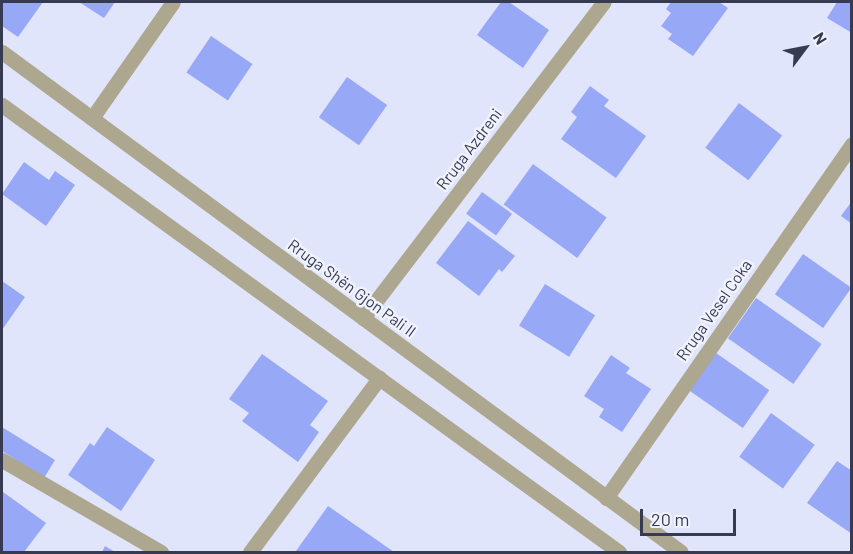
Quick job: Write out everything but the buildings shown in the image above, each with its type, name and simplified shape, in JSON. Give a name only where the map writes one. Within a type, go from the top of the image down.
[{"type":"street","points":[[92,118],[173,2]]},
{"type":"street","name":"Rruga Azdreni","points":[[363,318],[604,2]]},
{"type":"street","name":"Rruga Shën Gjon Pali II","points":[[2,52],[681,552]]},
{"type":"street","points":[[2,105],[619,552]]},
{"type":"street","name":"Rruga Vesel Coka","points":[[606,498],[852,144]]},
{"type":"street","points":[[250,552],[379,378]]},
{"type":"street","points":[[2,460],[161,552]]}]
